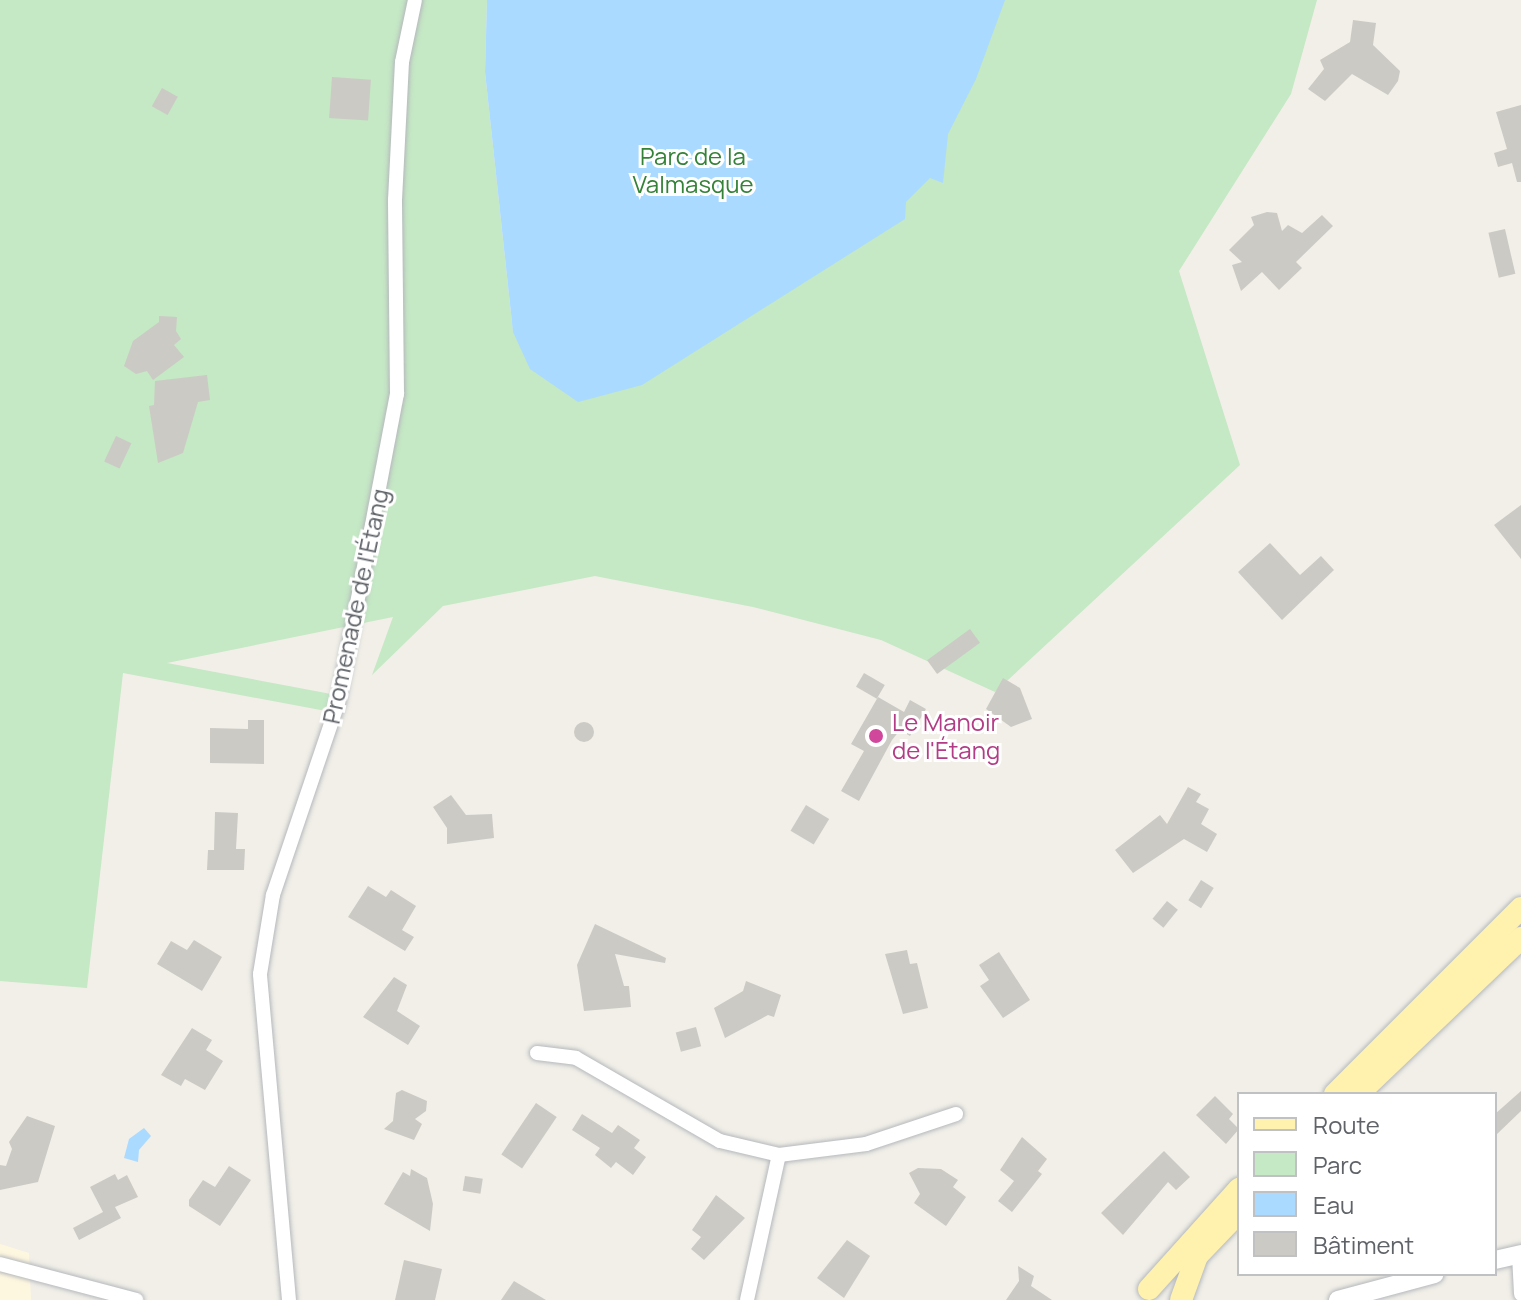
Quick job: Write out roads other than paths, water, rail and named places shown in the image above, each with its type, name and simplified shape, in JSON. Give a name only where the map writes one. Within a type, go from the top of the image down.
[{"type":"main road","points":[[1337,1092],[1521,908]]},
{"type":"main road","points":[[1360,1092],[1521,938]]},
{"type":"main road","points":[[1140,1294],[1237,1191]]},
{"type":"main road","points":[[1140,1294],[1167,1291],[1180,1300],[1197,1256],[1237,1214]]},
{"type":"street","name":"Promenade de l'Étang","points":[[289,1300],[260,974],[273,895],[338,703],[397,394],[395,200],[402,62],[415,0]]},
{"type":"street","points":[[537,1053],[576,1058],[720,1141],[779,1155],[866,1144],[956,1114]]},
{"type":"street","points":[[747,1300],[779,1155]]},
{"type":"street","points":[[1497,1260],[1520,1255],[1521,1294]]},
{"type":"street","points":[[0,1264],[136,1300]]},
{"type":"street","points":[[1338,1300],[1428,1276]]},
{"type":"water","name":"Parc de la Valmasque","points":[[487,0],[1005,0],[976,79],[948,134],[943,183],[930,178],[906,202],[905,219],[642,385],[578,402],[530,369],[513,332],[485,72]]},
{"type":"water","points":[[144,1128],[151,1136],[139,1150],[138,1162],[124,1158],[129,1139]]},
{"type":"place","name":"Le Manoir de l'Étang","points":[[876,736]]}]
